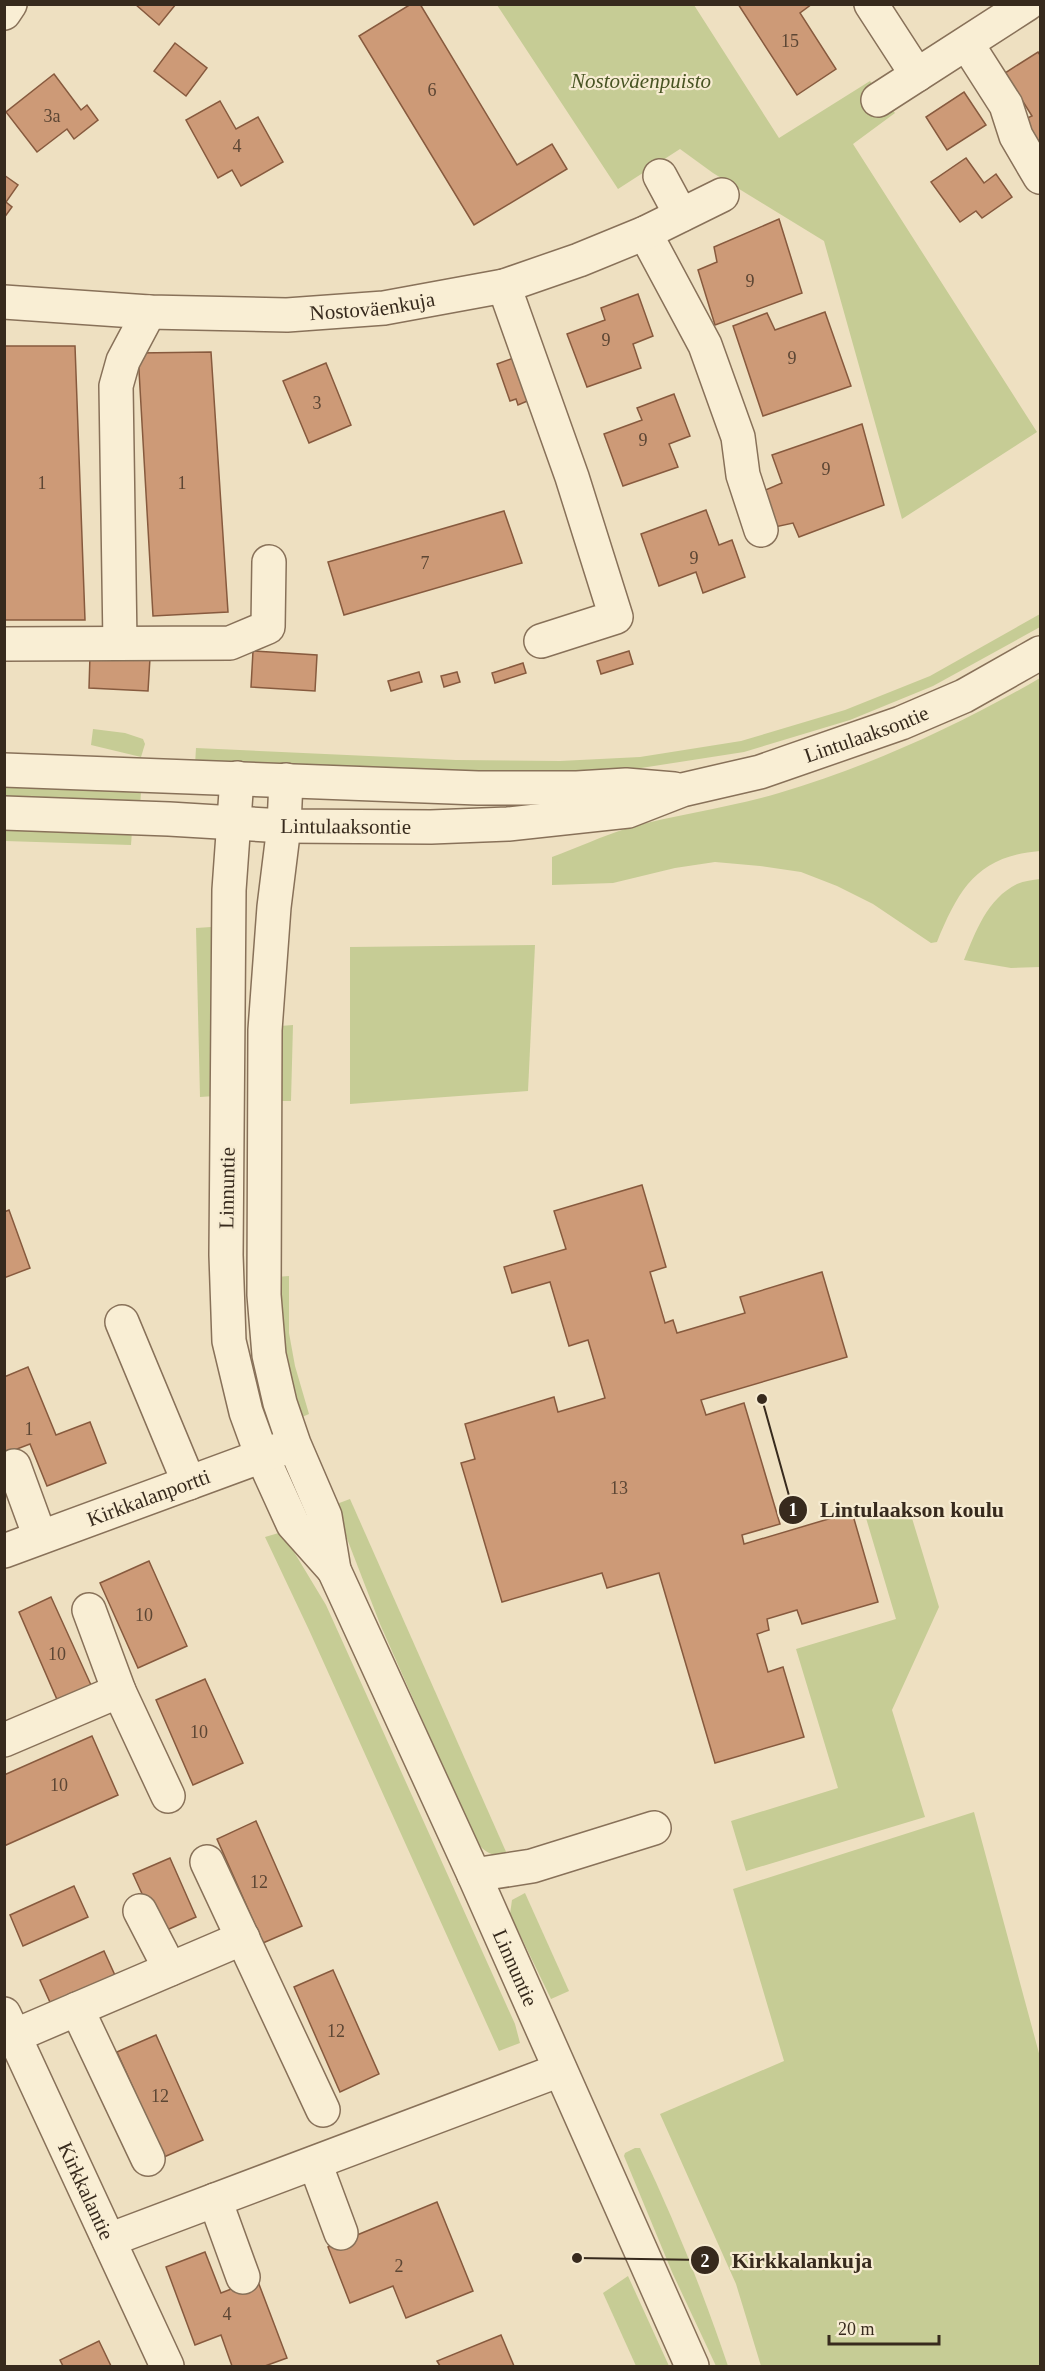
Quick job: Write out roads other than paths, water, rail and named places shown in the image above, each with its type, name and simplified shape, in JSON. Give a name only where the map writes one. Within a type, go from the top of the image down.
[{"type":"street","points":[[4,13],[10,4]]},
{"type":"street","points":[[871,4],[917,75]]},
{"type":"street","points":[[878,100],[1027,4]]},
{"type":"street","points":[[967,44],[1006,105],[1016,136],[1041,177]]},
{"type":"street","points":[[660,176],[681,215]]},
{"type":"street","name":"Nostoväenkuja","points":[[4,302],[149,312],[287,315],[384,308],[504,286],[579,260],[645,233],[722,195]]},
{"type":"street","points":[[645,233],[705,345],[738,437],[743,476],[761,530]]},
{"type":"street","points":[[504,286],[572,477],[616,617],[541,641]]},
{"type":"street","points":[[120,643],[116,386],[123,361],[149,312]]},
{"type":"street","points":[[4,644],[230,643],[268,627],[269,562]]},
{"type":"street","name":"Lintulaaksontie","points":[[4,813],[284,826],[431,827],[541,821],[628,811],[682,790],[760,772],[901,723],[964,696],[1041,653]]},
{"type":"street","name":"Lintulaaksontie","points":[[4,770],[478,788],[577,788],[626,785],[682,790]]},
{"type":"street","name":"Linnuntie","points":[[237,778],[229,902],[226,1243],[229,1341],[246,1412],[262,1456],[293,1524],[334,1570]]},
{"type":"street","name":"Linnuntie","points":[[286,780],[284,826],[274,907],[265,1030],[264,1295],[269,1355],[280,1403],[294,1444],[325,1516],[334,1570],[474,1875],[587,2134],[628,2217],[692,2367]]},
{"type":"street","points":[[122,1322],[189,1483]]},
{"type":"street","name":"Kirkkalanportti","points":[[4,1551],[294,1444]]},
{"type":"street","points":[[14,1466],[40,1538]]},
{"type":"street","points":[[89,1610],[119,1691],[168,1797]]},
{"type":"street","points":[[4,1740],[119,1691]]},
{"type":"street","points":[[474,1875],[532,1866],[654,1828]]},
{"type":"street","points":[[207,1862],[323,2110]]},
{"type":"street","points":[[140,1911],[170,1969]]},
{"type":"street","points":[[9,2025],[77,2009],[243,1938]]},
{"type":"street","points":[[77,2009],[148,2159]]},
{"type":"street","name":"Kirkkalantie","points":[[9,2025],[167,2367]]},
{"type":"street","points":[[109,2240],[560,2070]]},
{"type":"street","points":[[315,2163],[341,2233]]},
{"type":"street","points":[[215,2200],[243,2277]]},
{"type":"place","name":"Lintulaakson koulu","points":[[762,1399]]},
{"type":"place","name":"Kirkkalankuja","points":[[577,2258]]},
{"type":"park label","name":"Nostoväenpuisto","points":[[641,81]]}]
